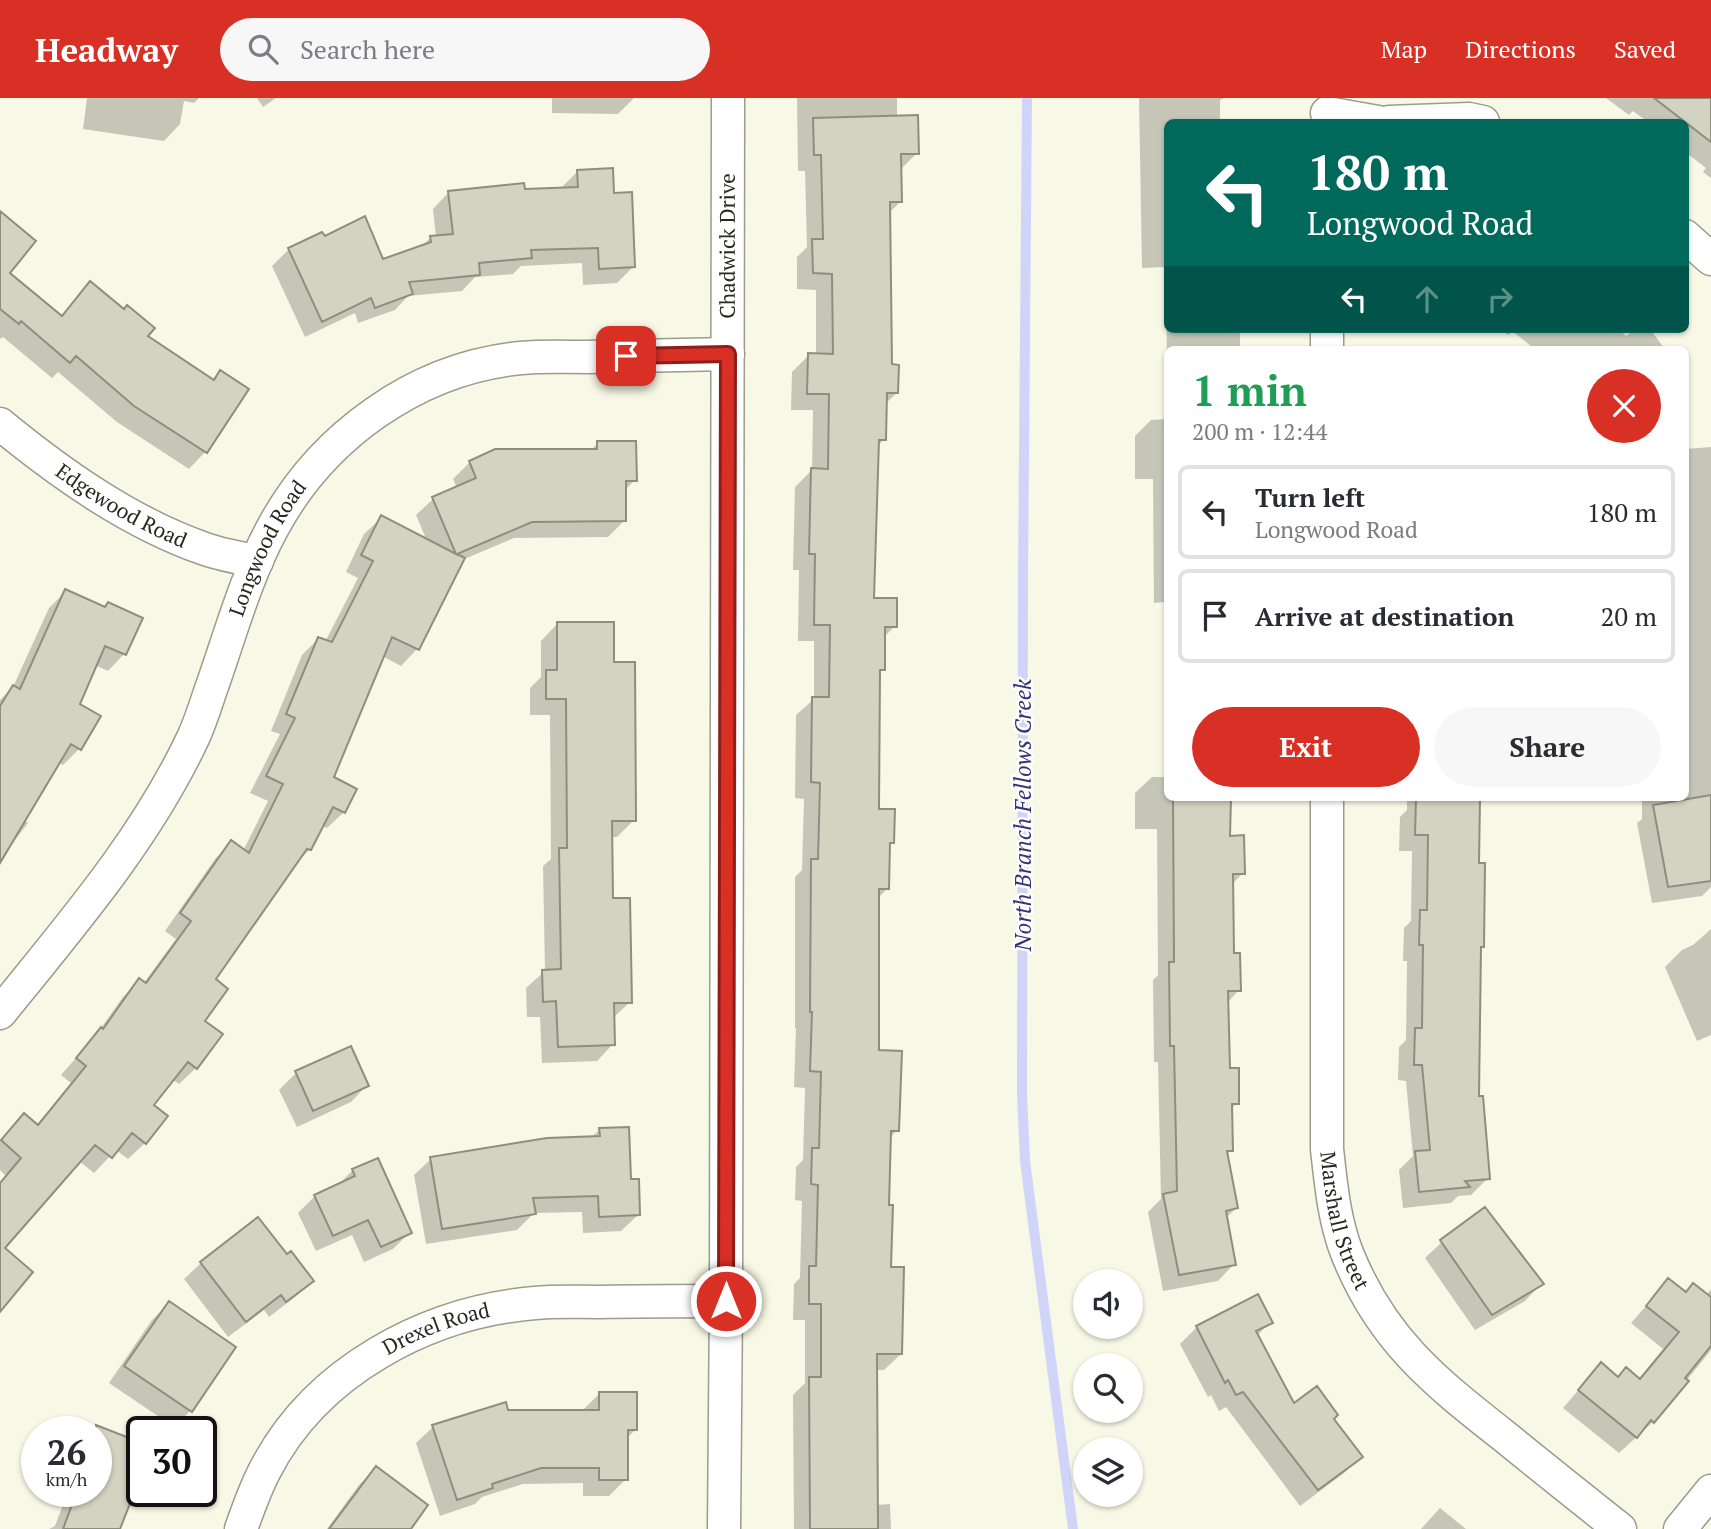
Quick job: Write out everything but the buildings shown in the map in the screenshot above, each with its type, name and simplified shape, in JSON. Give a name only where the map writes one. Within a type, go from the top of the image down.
[{"type":"street","name":"Chadwick Drive","points":[[724,1529],[728,98]]},
{"type":"street","points":[[1327,111],[1364,119]]},
{"type":"street","points":[[1689,240],[1711,260]]},
{"type":"street","name":"Longwood Road","points":[[0,1013],[104,884],[168,788],[195,735],[257,561],[272,529],[291,498],[330,451],[355,427],[382,407],[433,380],[476,366],[521,358],[728,354]]},
{"type":"street","name":"Edgewood Road","points":[[0,424],[77,482],[140,520],[203,548],[257,561]]},
{"type":"street","name":"Marshall Street","points":[[1327,801],[1326,1149],[1333,1207],[1346,1252],[1365,1294],[1383,1324],[1412,1359],[1447,1391],[1620,1529]]},
{"type":"street","name":"Drexel Road","points":[[241,1529],[266,1468],[286,1437],[335,1384],[363,1362],[405,1337],[447,1320],[484,1310],[535,1302],[726,1301]]},
{"type":"street","points":[[1680,1529],[1711,1491]]},
{"type":"waterway","name":"North Branch Fellows Creek","points":[[1027,98],[1022,1094],[1025,1161],[1073,1529]]},
{"type":"route","points":[[626,356],[728,354],[726,1301]]}]
